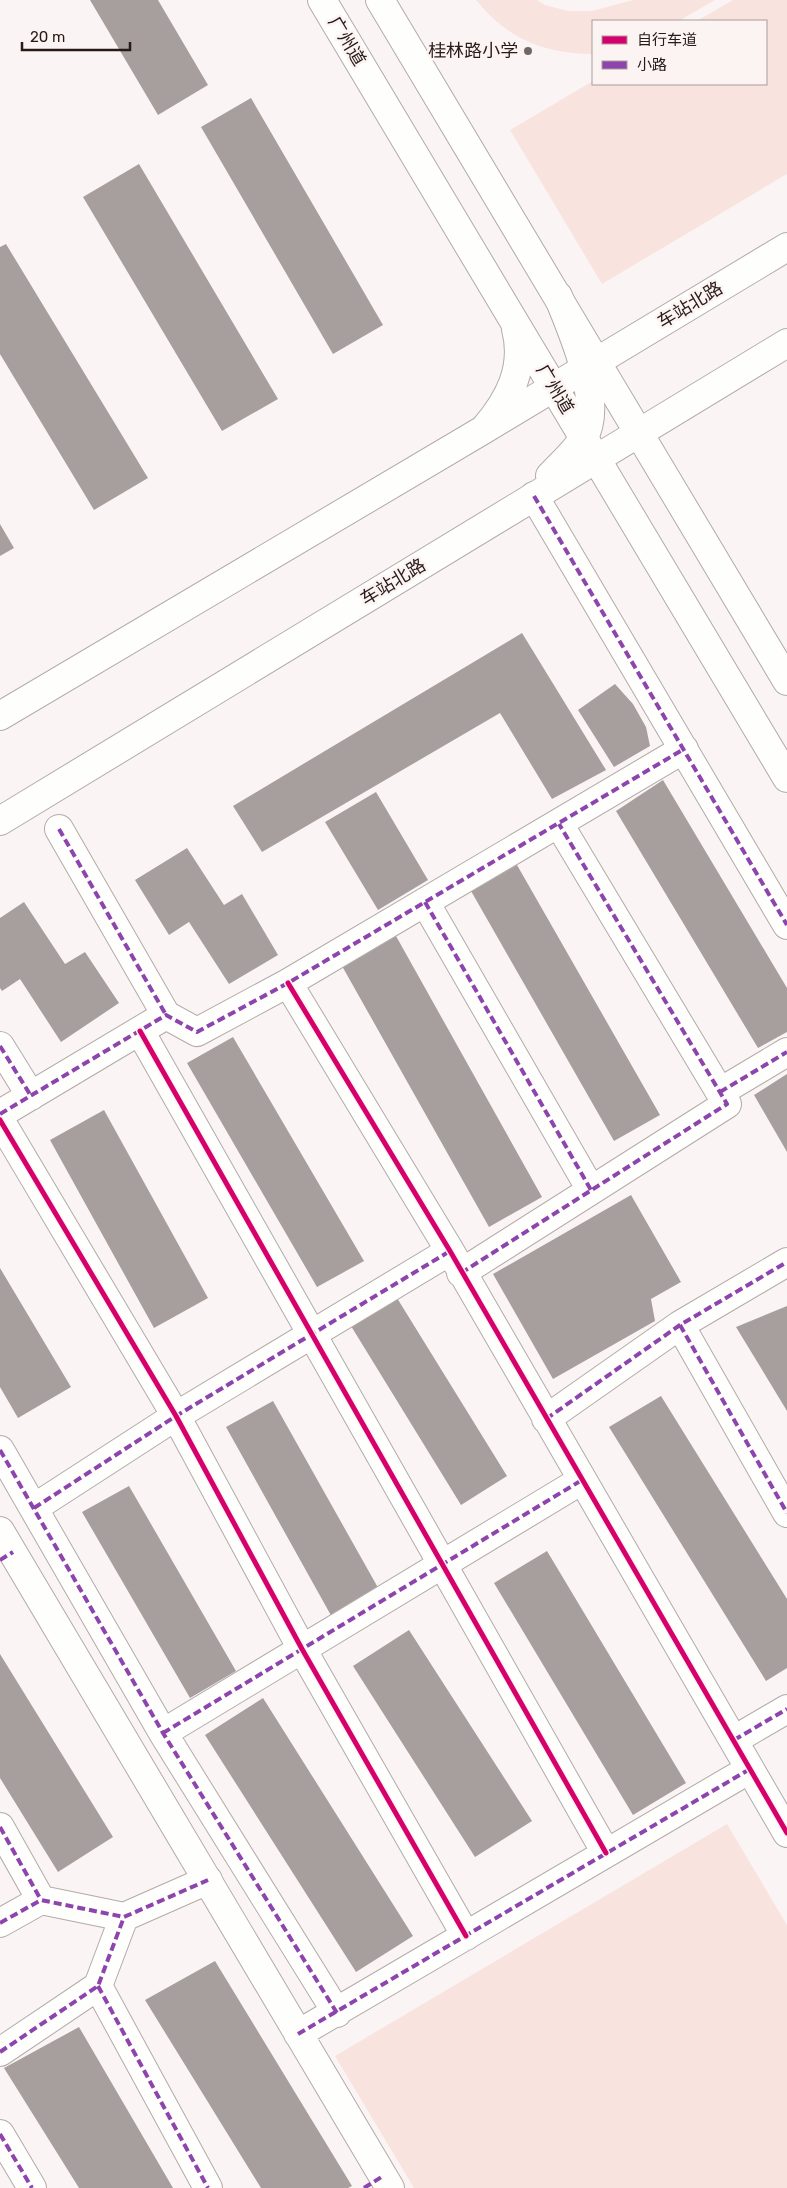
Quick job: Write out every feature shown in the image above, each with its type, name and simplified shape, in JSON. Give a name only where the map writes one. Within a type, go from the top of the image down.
[{"type":"street","name":"广州道","points":[[322,0],[787,778]]},
{"type":"street","points":[[380,0],[558,296],[590,365],[639,433],[787,681]]},
{"type":"street","name":"车站北路","points":[[0,716],[483,430],[787,247]]},
{"type":"street","points":[[483,430],[500,410],[510,394],[517,374],[519,342],[514,320]]},
{"type":"street","points":[[590,365],[590,448],[639,433],[787,343]]},
{"type":"street","name":"车站北路","points":[[0,821],[526,501],[558,467],[590,448]]},
{"type":"street","points":[[526,501],[684,749],[787,925]]},
{"type":"street","points":[[59,828],[166,1016],[197,1032],[288,983],[684,749]]},
{"type":"street","points":[[34,1508],[176,1416],[311,1336],[591,1190],[727,1104],[559,824]]},
{"type":"street","points":[[425,902],[591,1190]]},
{"type":"street","points":[[288,983],[456,1262],[787,1832]]},
{"type":"street","points":[[0,1114],[166,1016]]},
{"type":"street","points":[[140,1031],[606,1854]]},
{"type":"street","points":[[0,1046],[31,1096]]},
{"type":"street","points":[[720,1092],[787,1052]]},
{"type":"street","points":[[0,1120],[176,1416],[302,1649],[466,1936]]},
{"type":"street","points":[[546,1419],[680,1325],[787,1262]]},
{"type":"street","points":[[680,1325],[787,1513]]},
{"type":"street","points":[[0,1450],[163,1733],[337,2013]]},
{"type":"street","points":[[163,1733],[582,1480]]},
{"type":"street","points":[[4,1548],[208,1880],[298,2034],[379,2184]]},
{"type":"street","points":[[734,1740],[787,1709]]},
{"type":"street","points":[[298,2034],[337,2013],[750,1769]]},
{"type":"street","points":[[0,1828],[41,1900]]},
{"type":"street","points":[[0,1923],[41,1900],[124,1917],[208,1880]]},
{"type":"street","points":[[0,2052],[98,1986],[124,1917]]},
{"type":"street","points":[[98,1986],[208,2188]]},
{"type":"street","points":[[0,2134],[32,2188]]},
{"type":"shaded area","points":[[476,0],[537,0],[545,5],[568,11],[592,11],[633,0],[715,0],[681,20],[592,20],[592,54],[557,51],[542,47],[514,34],[488,13]]},
{"type":"shaded area","points":[[733,0],[787,0],[787,174],[602,284],[510,130],[592,82],[592,85],[767,85],[767,20],[699,20]]},
{"type":"shaded area","points":[[727,1824],[787,1925],[787,2188],[414,2188],[335,2056]]},
{"type":"building","points":[[90,0],[158,0],[208,85],[158,115]]},
{"type":"building","points":[[251,98],[383,325],[333,354],[201,127]]},
{"type":"building","points":[[139,164],[278,399],[222,431],[83,197]]},
{"type":"building","points":[[6,244],[148,478],[94,510],[0,354],[0,247]]},
{"type":"building","points":[[0,524],[14,548],[0,556]]},
{"type":"building","points":[[522,633],[606,770],[552,799],[500,713],[262,852],[233,806]]},
{"type":"building","points":[[615,684],[633,704],[646,727],[650,746],[614,767],[578,710]]},
{"type":"building","points":[[663,780],[787,988],[787,1032],[758,1048],[616,811]]},
{"type":"building","points":[[376,792],[428,880],[378,910],[325,822]]},
{"type":"building","points":[[187,848],[224,905],[242,894],[278,955],[229,984],[189,922],[169,935],[135,880]]},
{"type":"building","points":[[517,865],[660,1115],[614,1141],[471,891]]},
{"type":"building","points":[[24,902],[65,964],[85,952],[119,1003],[61,1042],[20,979],[2,991],[0,988],[0,918]]},
{"type":"building","points":[[396,936],[542,1197],[489,1227],[342,966]]},
{"type":"building","points":[[233,1037],[364,1261],[317,1287],[187,1063]]},
{"type":"building","points":[[787,1074],[787,1152],[754,1095]]},
{"type":"building","points":[[104,1110],[208,1298],[154,1328],[50,1140]]},
{"type":"building","points":[[631,1195],[681,1282],[651,1299],[655,1321],[553,1379],[493,1274]]},
{"type":"building","points":[[0,1268],[71,1387],[18,1418],[0,1387]]},
{"type":"building","points":[[397,1298],[507,1476],[461,1505],[351,1326]]},
{"type":"building","points":[[787,1306],[787,1411],[736,1327]]},
{"type":"building","points":[[661,1396],[787,1599],[787,1668],[766,1681],[609,1427]]},
{"type":"building","points":[[273,1401],[381,1593],[333,1619],[226,1427]]},
{"type":"building","points":[[129,1486],[236,1671],[190,1698],[82,1512]]},
{"type":"building","points":[[547,1551],[686,1783],[633,1815],[494,1583]]},
{"type":"building","points":[[409,1630],[532,1821],[475,1857],[353,1666]]},
{"type":"building","points":[[0,1654],[113,1837],[58,1872],[0,1778]]},
{"type":"building","points":[[263,1698],[413,1936],[356,1972],[205,1735]]},
{"type":"building","points":[[215,1961],[352,2186],[348,2188],[261,2188],[145,2000]]},
{"type":"building","points":[[79,2027],[173,2188],[79,2188],[4,2068]]},
{"type":"marked path","points":[[534,496],[787,925]]},
{"type":"marked path","points":[[0,1114],[166,1015],[197,1032],[288,983],[684,749]]},
{"type":"marked path","points":[[461,1273],[727,1104],[559,824]]},
{"type":"marked path","points":[[59,829],[166,1015]]},
{"type":"marked path","points":[[425,902],[591,1190]]},
{"type":"marked path","points":[[0,1046],[31,1096]]},
{"type":"marked path","points":[[720,1092],[787,1052]]},
{"type":"marked path","points":[[34,1508],[176,1416],[450,1251]]},
{"type":"marked path","points":[[546,1419],[680,1325],[787,1262]]},
{"type":"marked path","points":[[680,1325],[787,1513]]},
{"type":"marked path","points":[[0,1450],[163,1733],[337,2013]]},
{"type":"marked path","points":[[163,1733],[582,1480]]},
{"type":"marked path","points":[[0,1560],[13,1552]]},
{"type":"marked path","points":[[734,1740],[787,1709]]},
{"type":"marked path","points":[[298,2034],[750,1769]]},
{"type":"marked path","points":[[0,1827],[41,1900]]},
{"type":"marked path","points":[[0,2052],[98,1986],[124,1917],[208,1880]]},
{"type":"marked path","points":[[0,1923],[41,1900],[124,1917]]},
{"type":"marked path","points":[[98,1986],[208,2188]]},
{"type":"marked path","points":[[0,2134],[32,2188]]},
{"type":"marked path","points":[[364,2188],[383,2176]]},
{"type":"cycle path","points":[[288,983],[450,1251],[787,1833]]},
{"type":"cycle path","points":[[140,1031],[606,1853]]},
{"type":"cycle path","points":[[0,1120],[176,1416],[302,1649],[466,1936]]},
{"type":"place","name":"桂林路小学","points":[[528,51]]}]
